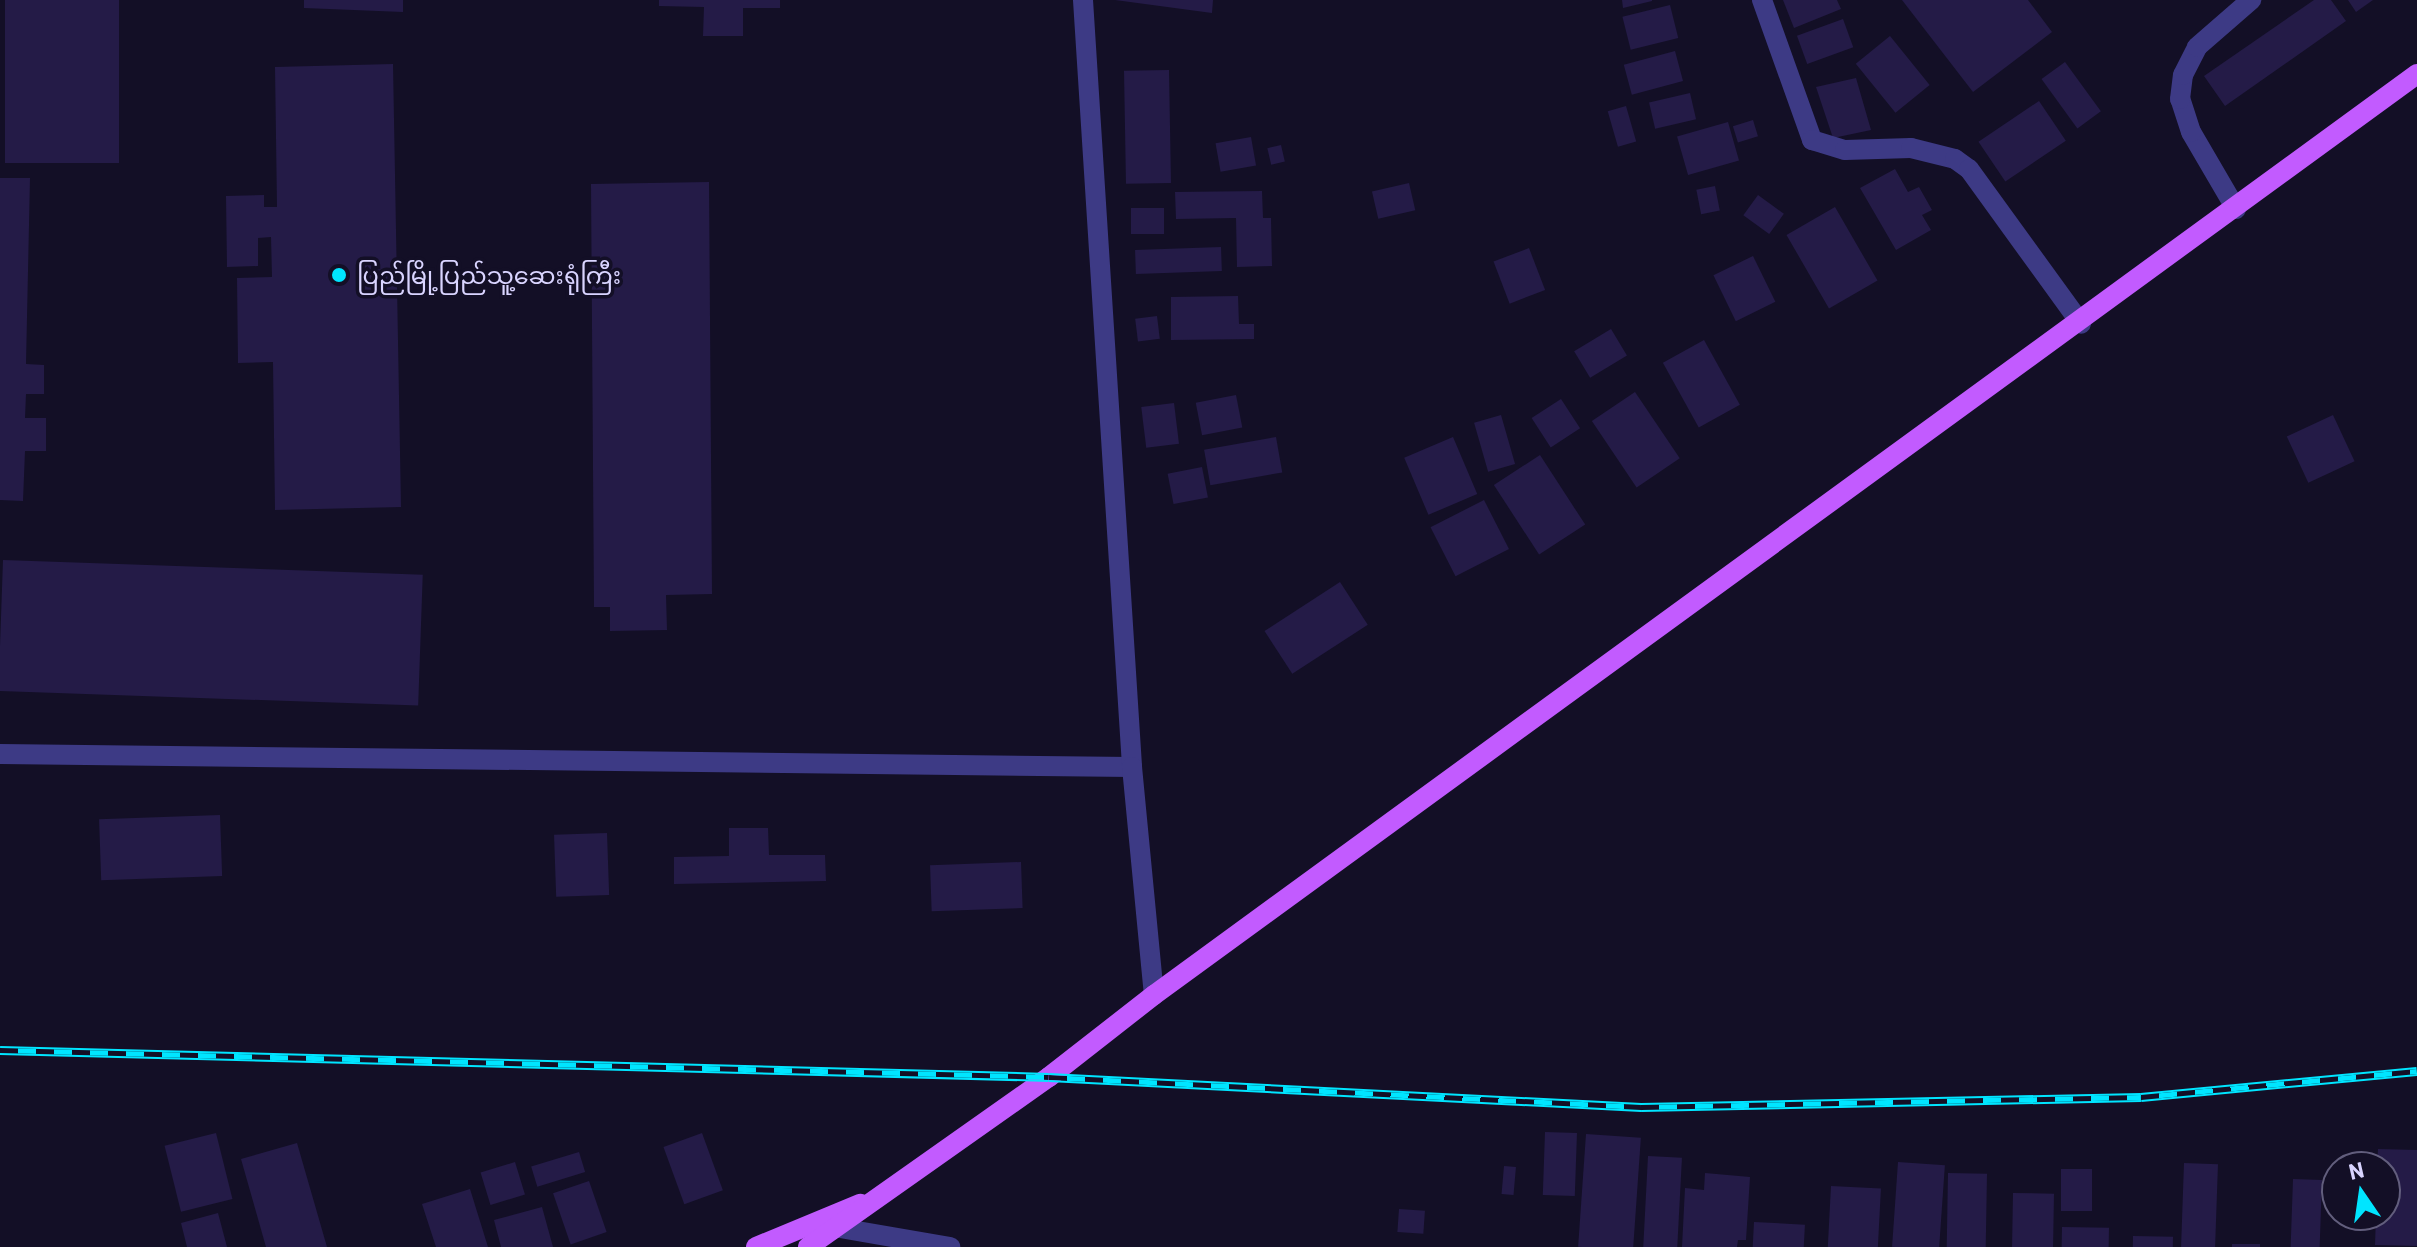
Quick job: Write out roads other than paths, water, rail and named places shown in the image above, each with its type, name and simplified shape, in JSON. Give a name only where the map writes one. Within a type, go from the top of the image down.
[{"type":"main road","points":[[756,1247],[832,1223],[877,1197],[1049,1077],[1154,995],[2081,324],[2417,74]]},
{"type":"main road","points":[[808,1247],[832,1223]]},
{"type":"street","points":[[1083,0],[1132,767],[1154,995]]},
{"type":"street","points":[[1762,0],[1812,140],[1845,150],[1911,148],[1955,159],[1969,169],[2081,324]]},
{"type":"street","points":[[2236,209],[2191,132],[2180,99],[2183,75],[2197,47],[2251,0]]},
{"type":"street","points":[[0,754],[1132,767]]},
{"type":"street","points":[[832,1223],[950,1247]]},
{"type":"railway","points":[[0,1050],[1049,1077],[1641,1107],[2141,1097],[2417,1071]]},
{"type":"place","name":"ပြည်မြို့ပြည်သူ့ဆေးရုံကြီး","points":[[339,275]]}]
